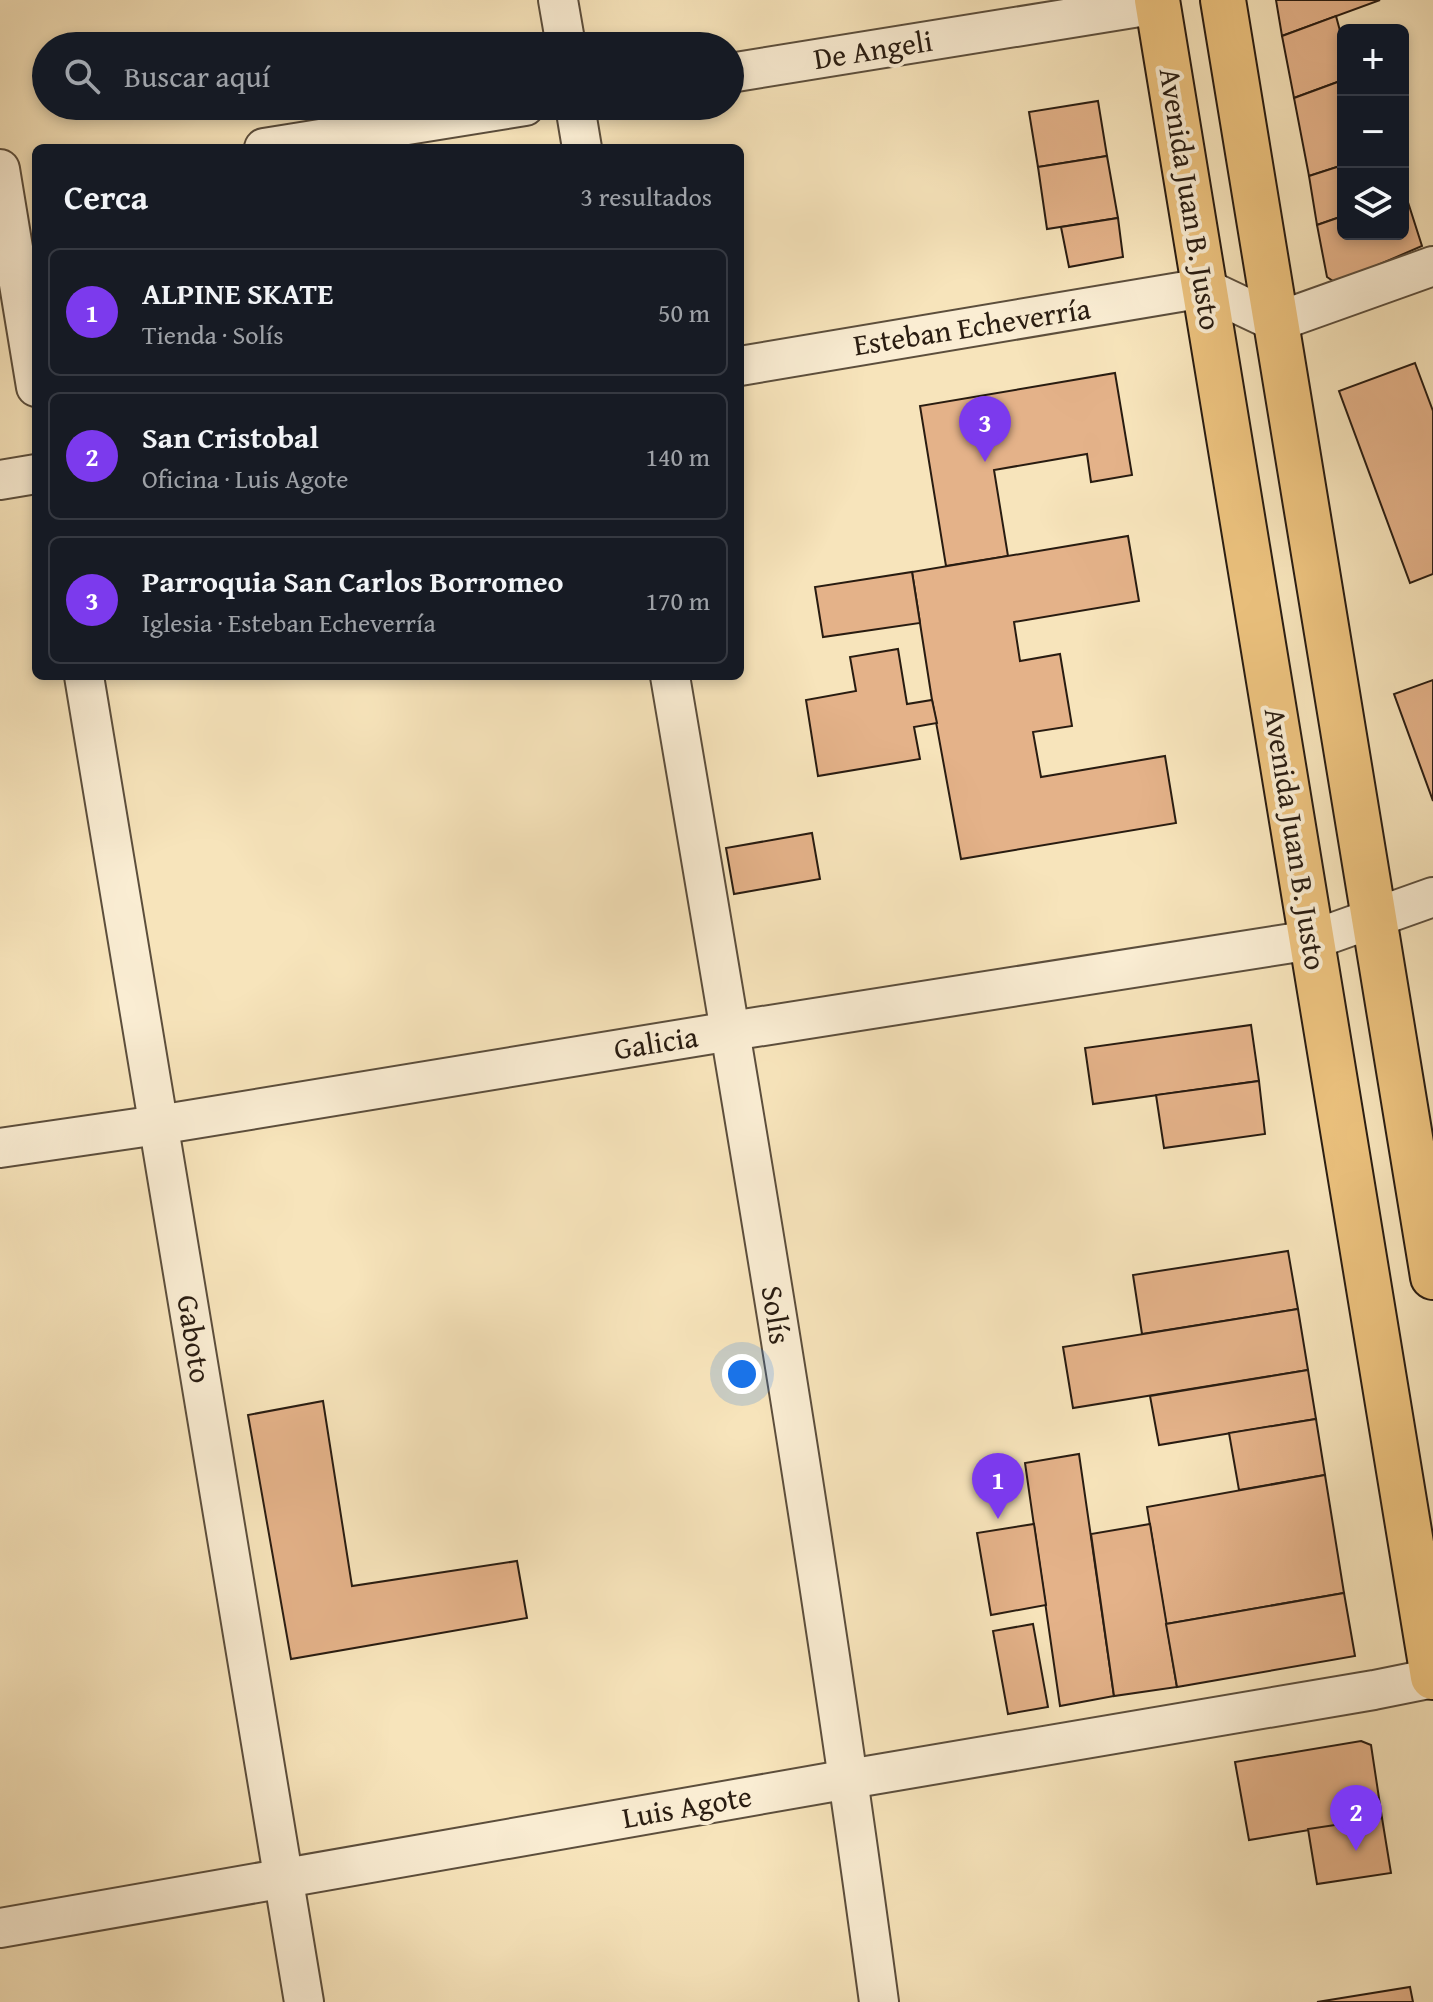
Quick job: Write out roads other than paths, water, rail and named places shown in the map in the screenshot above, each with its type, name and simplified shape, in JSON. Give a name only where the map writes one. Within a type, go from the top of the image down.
[{"type":"main road","points":[[1223,0],[1433,1277]]},
{"type":"main road","name":"Avenida Juan B. Justo","points":[[1158,2],[1433,1677]]},
{"type":"street","points":[[558,0],[564,32]]},
{"type":"street","name":"De Angeli","points":[[744,71],[1158,2]]},
{"type":"street","points":[[289,144],[438,120]]},
{"type":"street","points":[[577,120],[581,144]]},
{"type":"street","points":[[13,181],[32,351]]},
{"type":"street","points":[[1204,288],[1276,322],[1433,266]]},
{"type":"street","name":"Esteban Echeverría","points":[[744,365],[1204,288]]},
{"type":"street","points":[[0,480],[32,475]]},
{"type":"street","name":"Gaboto","points":[[85,680],[304,2002]]},
{"type":"street","name":"Solís","points":[[671,680],[731,1031],[849,1779],[879,2002]]},
{"type":"street","name":"Galicia","points":[[0,1148],[1312,940],[1433,897]]},
{"type":"street","name":"Luis Agote","points":[[0,1928],[1374,1690],[1433,1677]]},
{"type":"place","name":"Parroquia San Carlos Borromeo","points":[[985,462]]},
{"type":"place","name":"ALPINE SKATE","points":[[998,1519]]},
{"type":"place","name":"San Cristobal","points":[[1356,1851]]}]
